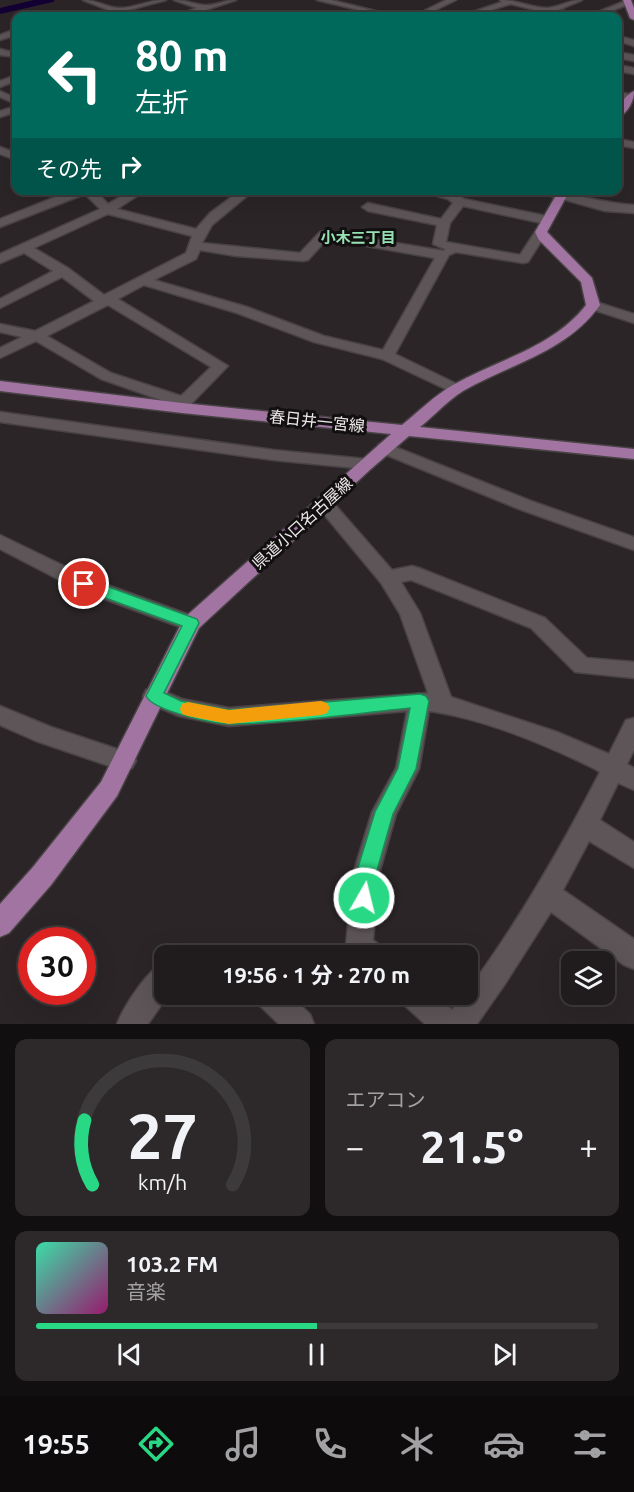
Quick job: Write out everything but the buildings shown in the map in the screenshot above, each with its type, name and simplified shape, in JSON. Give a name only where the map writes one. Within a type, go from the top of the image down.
[{"type":"main road","points":[[626,3],[634,18]]},
{"type":"main road","points":[[622,108],[632,96]]},
{"type":"main road","points":[[561,195],[543,226],[543,237],[587,281],[593,305]]},
{"type":"main road","name":"県道小口名古屋線","points":[[0,924],[55,859],[109,789],[191,623],[366,464],[456,389],[569,332],[585,317],[593,305]]},
{"type":"main road","name":"春日井一宮線","points":[[0,387],[634,454]]},
{"type":"street","points":[[87,0],[123,12]]},
{"type":"street","points":[[116,12],[162,0]]},
{"type":"street","points":[[178,0],[203,8]]},
{"type":"street","points":[[192,12],[232,0]]},
{"type":"street","points":[[321,0],[375,12]]},
{"type":"street","points":[[426,12],[452,0]]},
{"type":"street","points":[[476,12],[510,0],[557,12]]},
{"type":"street","points":[[543,12],[578,0]]},
{"type":"street","points":[[607,2],[626,3]]},
{"type":"street","points":[[358,8],[375,3]]},
{"type":"street","points":[[605,12],[626,3]]},
{"type":"street","points":[[1,221],[73,195]]},
{"type":"street","points":[[92,195],[107,210],[236,252],[303,257],[324,235],[523,259],[543,226],[460,202],[447,195]]},
{"type":"street","points":[[0,260],[107,210],[132,195]]},
{"type":"street","points":[[0,354],[191,256],[198,240],[222,209],[242,195]]},
{"type":"street","points":[[565,195],[604,207],[634,209]]},
{"type":"street","points":[[449,251],[439,244],[444,223],[460,202]]},
{"type":"street","points":[[368,207],[444,223]]},
{"type":"street","points":[[0,328],[35,335],[106,376],[169,396],[183,405],[220,366],[106,300],[25,248]]},
{"type":"street","points":[[387,356],[449,251]]},
{"type":"street","points":[[0,304],[63,271]]},
{"type":"street","points":[[142,281],[242,310],[319,339],[387,356],[456,389]]},
{"type":"street","points":[[593,305],[634,319]]},
{"type":"street","points":[[0,417],[273,454],[366,464]]},
{"type":"street","points":[[385,448],[525,505],[634,544]]},
{"type":"street","points":[[324,503],[388,578],[410,613],[431,701],[407,769],[384,812],[366,874],[359,945]]},
{"type":"street","points":[[0,541],[84,584],[191,623]]},
{"type":"street","points":[[388,578],[412,573],[538,623],[582,666],[634,670]]},
{"type":"street","points":[[154,696],[179,707],[229,717],[431,701],[543,735],[625,774]]},
{"type":"street","points":[[0,715],[44,734],[124,761]]},
{"type":"street","points":[[459,1024],[481,997],[528,927],[586,825],[625,774],[634,727]]},
{"type":"street","points":[[586,825],[634,856]]},
{"type":"street","points":[[547,894],[634,955]]},
{"type":"street","points":[[131,1024],[154,992]]},
{"type":"street","points":[[280,1005],[300,1024]]},
{"type":"street","points":[[425,1005],[446,1024]]},
{"type":"waterway","points":[[0,11],[49,0]]},
{"type":"waterway","points":[[422,12],[428,9]]},
{"type":"slow traffic","points":[[188,709],[229,717],[321,708]]},
{"type":"district","name":"小木三丁目","points":[[358,238]]},
{"type":"route","points":[[84,584],[191,623],[154,696],[179,707],[229,717],[420,701],[407,769],[384,812],[366,874],[364,898]]}]
